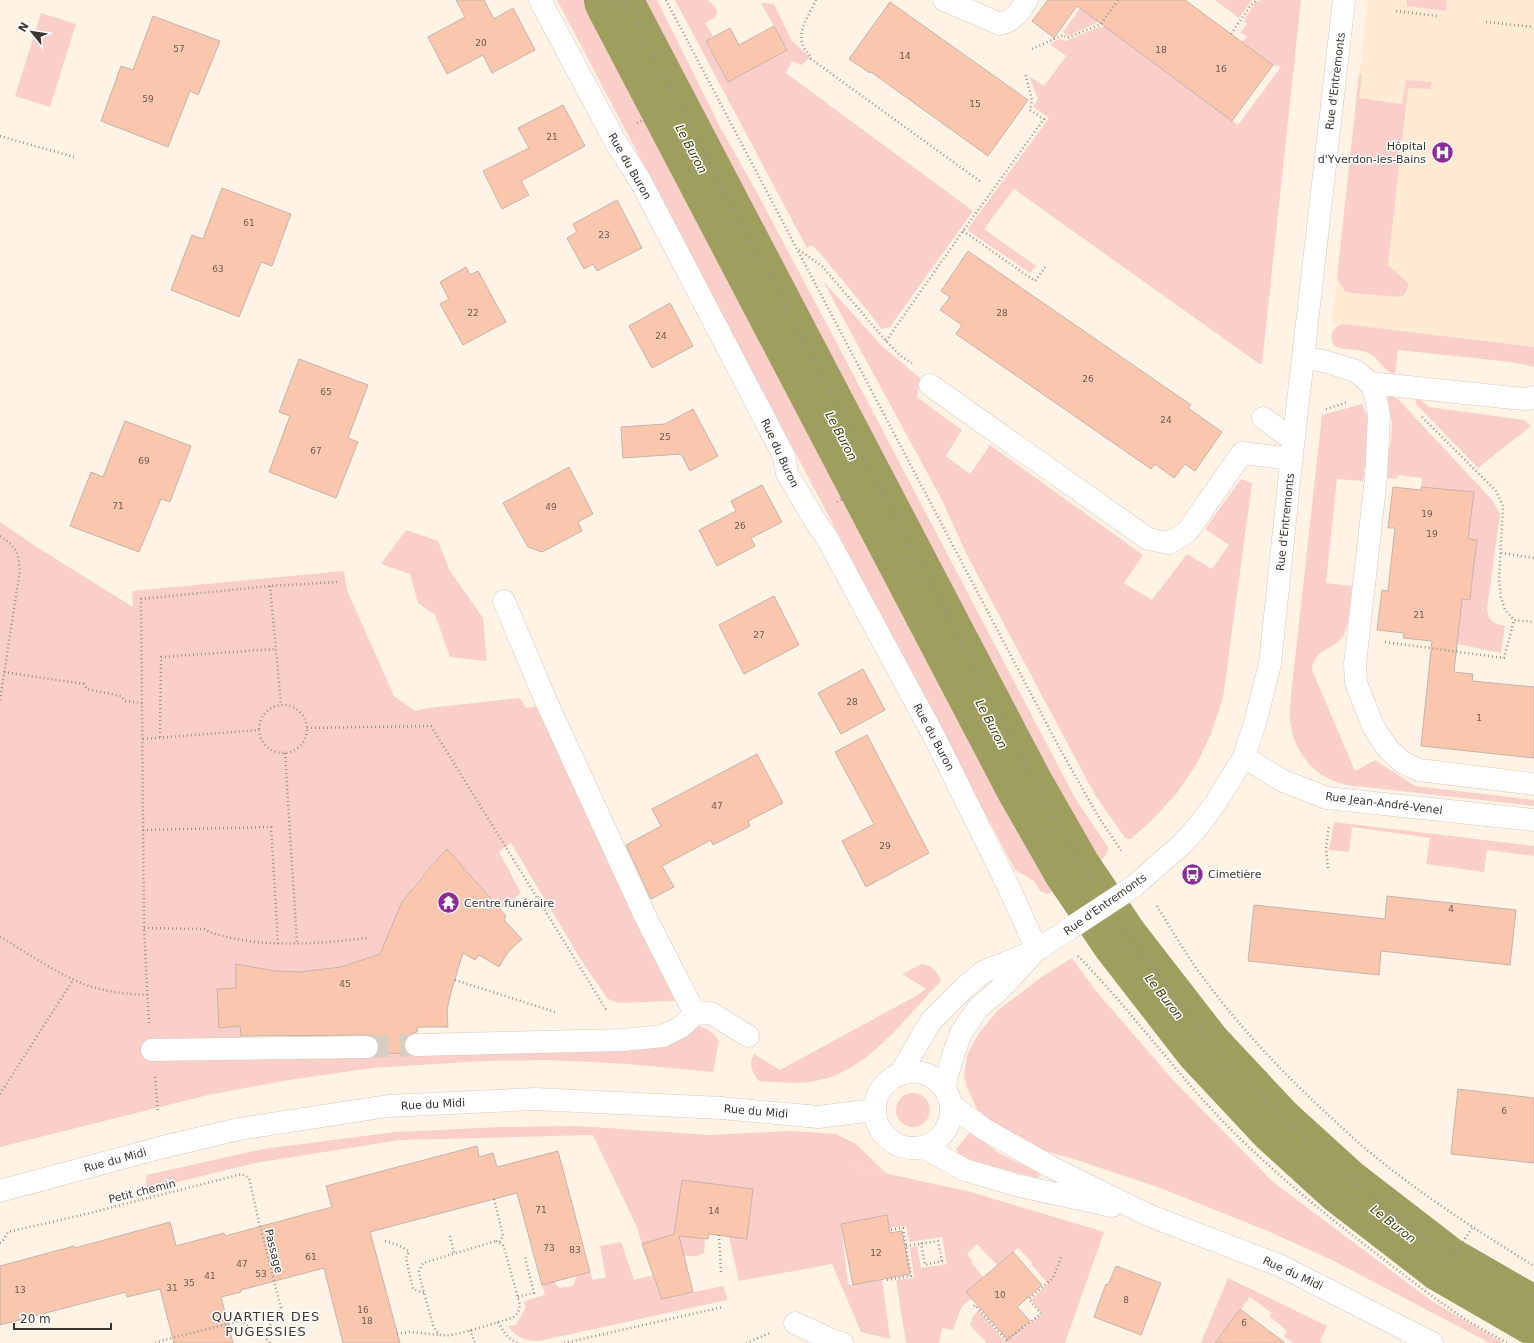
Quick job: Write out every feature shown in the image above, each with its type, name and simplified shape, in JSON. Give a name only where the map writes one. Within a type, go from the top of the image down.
[{"type":"street","name":"Rue du Buron","points":[[540,0],[615,141],[652,203],[784,456],[787,473],[817,524],[826,536],[936,740],[1010,890],[1037,950]]},
{"type":"street","points":[[944,0],[1000,24],[1009,22],[1018,13],[1027,0]]},
{"type":"street","name":"Rue d'Entremonts","points":[[900,1074],[931,1021],[964,988],[983,972],[1037,950],[1133,886],[1181,845],[1195,830],[1215,804],[1244,757],[1256,723],[1270,664],[1303,357],[1344,0]]},
{"type":"street","points":[[1303,357],[1327,362],[1356,371],[1370,383],[1375,393],[1379,414],[1376,478],[1355,664],[1356,683],[1374,728],[1388,750],[1402,762],[1419,770],[1534,784]]},
{"type":"street","points":[[1370,383],[1513,398],[1528,399],[1534,397]]},
{"type":"street","points":[[930,385],[1148,539],[1169,543],[1187,532],[1242,453],[1293,449]]},
{"type":"street","points":[[1262,418],[1293,449]]},
{"type":"street","points":[[504,601],[546,701],[646,918],[695,1014]]},
{"type":"street","name":"Rue Jean-André-Venel","points":[[1244,757],[1283,781],[1328,798],[1534,820]]},
{"type":"street","name":"Rue d'Entremonts","points":[[947,1096],[953,1055],[961,1033],[978,1008],[999,990],[1037,950]]},
{"type":"street","points":[[416,1045],[624,1040],[663,1036],[681,1026],[695,1014],[711,1013],[748,1036]]},
{"type":"street","points":[[152,1050],[367,1047]]},
{"type":"street","points":[[912,1072],[924,1073],[935,1079],[947,1096],[951,1114],[946,1131],[936,1141],[923,1147],[912,1149],[889,1141],[881,1132],[876,1121],[874,1110],[881,1088],[900,1074],[912,1072]]},
{"type":"street","name":"Rue du Midi","points":[[947,1096],[984,1130],[1049,1166],[1148,1215],[1282,1266],[1432,1343]]},
{"type":"street","name":"Rue du Midi","points":[[0,1191],[163,1147],[239,1129],[388,1106],[535,1099],[721,1108],[818,1117],[874,1110]]},
{"type":"street","name":"Rue du Midi","points":[[923,1147],[965,1170],[1020,1186],[1148,1215]]},
{"type":"street","points":[[795,1323],[842,1343]]},
{"type":"path","points":[[624,0],[1048,806],[1095,883]]},
{"type":"path","points":[[666,0],[1061,751],[1098,816],[1122,852]]},
{"type":"path","points":[[816,0],[802,30],[801,38],[803,46],[810,55],[811,59],[981,182]]},
{"type":"path","points":[[1032,49],[1063,35],[1067,38],[1101,24],[1118,0]]},
{"type":"path","points":[[1231,34],[1257,0]]},
{"type":"path","points":[[1396,11],[1437,16]]},
{"type":"path","points":[[1486,22],[1534,27]]},
{"type":"path","points":[[886,341],[963,231],[1044,120],[1030,110],[1032,100],[1025,73]]},
{"type":"path","points":[[634,124],[661,110]]},
{"type":"path","points":[[0,136],[74,157]]},
{"type":"path","points":[[963,231],[1035,282],[1047,265]]},
{"type":"path","points":[[797,249],[822,266],[886,341],[902,357],[929,375],[930,385]]},
{"type":"path","points":[[1406,386],[1408,403],[1496,491],[1503,506],[1499,579],[1501,597],[1505,610],[1514,620],[1534,622]]},
{"type":"path","points":[[836,502],[858,490]]},
{"type":"path","points":[[0,536],[10,543],[16,550],[20,570],[0,700]]},
{"type":"path","points":[[1501,553],[1534,558]]},
{"type":"path","points":[[158,1113],[147,995],[144,928],[141,599],[270,586],[338,582]]},
{"type":"path","points":[[270,586],[281,705]]},
{"type":"path","points":[[1358,638],[1504,658],[1514,620]]},
{"type":"path","points":[[160,737],[161,657],[276,649]]},
{"type":"path","points":[[4,672],[84,684],[87,689],[121,696],[125,701],[142,703]]},
{"type":"path","points":[[281,705],[295,709],[301,714],[305,720],[307,728],[303,742],[299,747],[285,753],[278,753],[270,750],[264,745],[260,738],[259,730],[259,723],[267,710],[281,705]]},
{"type":"path","points":[[307,728],[431,726],[624,1040]]},
{"type":"path","points":[[143,739],[259,730]]},
{"type":"path","points":[[285,753],[297,944]]},
{"type":"path","points":[[1328,868],[1326,849],[1330,822]]},
{"type":"path","points":[[143,830],[271,827],[278,944]]},
{"type":"path","points":[[1157,906],[1192,962],[1236,1019],[1280,1068],[1320,1108],[1371,1154],[1438,1205],[1534,1266]]},
{"type":"path","points":[[1120,921],[1136,946],[1177,1000],[1221,1052],[1277,1113],[1307,1141],[1387,1210],[1453,1257],[1472,1228]]},
{"type":"path","points":[[144,928],[205,930],[224,937],[239,940],[278,944],[314,944],[368,938]]},
{"type":"path","points":[[0,937],[73,980],[108,991],[147,995]]},
{"type":"path","points":[[1080,952],[1077,954],[1104,983],[1180,1074],[1214,1112],[1276,1171],[1315,1206],[1429,1294],[1466,1320],[1507,1343]]},
{"type":"path","points":[[0,1094],[73,980]]},
{"type":"path","points":[[454,980],[560,1014]]},
{"type":"path","name":"Petit chemin","points":[[0,1243],[8,1232],[242,1174],[249,1178],[259,1222]]},
{"type":"path","points":[[494,1199],[502,1236],[499,1243]]},
{"type":"path","name":"Passage","points":[[259,1222],[281,1308],[263,1335]]},
{"type":"path","points":[[887,1280],[911,1276],[903,1228],[890,1230]]},
{"type":"path","points":[[719,1235],[721,1272]]},
{"type":"path","points":[[450,1236],[454,1253]]},
{"type":"path","points":[[385,1241],[398,1245],[409,1251],[406,1258],[413,1290],[424,1294]]},
{"type":"path","points":[[398,1334],[409,1332],[447,1336],[512,1318],[518,1313],[520,1306],[505,1251],[502,1245],[496,1241],[423,1263],[418,1271],[433,1325],[441,1335]]},
{"type":"path","points":[[906,1246],[938,1241],[942,1261],[925,1265],[921,1244]]},
{"type":"path","points":[[974,1306],[975,1305],[1006,1340],[1041,1314],[1029,1299],[1053,1278],[1062,1255]]},
{"type":"path","points":[[518,1297],[534,1293],[525,1257]]},
{"type":"path","points":[[564,1343],[723,1307]]},
{"type":"path","points":[[155,1343],[240,1321],[263,1335],[270,1343]]},
{"type":"path","points":[[498,1322],[504,1333],[518,1343]]},
{"type":"path","points":[[470,1330],[475,1343]]},
{"type":"shaded area","points":[[557,0],[600,0],[1037,831],[1068,882],[1055,891],[1047,894],[1040,891],[1034,881],[1015,870]]},
{"type":"shaded area","points":[[628,0],[657,0],[720,127],[756,191],[852,372],[1075,798],[1108,847],[1104,857],[1089,868],[1073,843]]},
{"type":"shaded area","points":[[675,0],[709,0],[717,11],[716,17],[705,23],[713,36],[706,41],[728,82],[787,50],[761,3],[774,4],[792,41],[810,57],[802,65],[792,61],[786,73],[973,211],[890,327],[881,329],[819,252],[811,245],[807,248]]},
{"type":"shaded area","points":[[1086,0],[1114,0],[1098,22],[1068,36],[1063,32]]},
{"type":"shaded area","points":[[1215,0],[1252,0],[1239,18]]},
{"type":"shaded area","points":[[1262,0],[1301,0],[1262,364],[1258,363],[1014,189],[984,229],[1036,266],[1030,273],[967,230],[1049,118],[1033,107],[1038,99],[1029,76],[1044,86],[1066,56],[1050,44],[1060,39],[1066,41],[1099,27],[1106,27],[1238,125],[1281,67],[1273,65],[1242,42],[1247,36],[1240,33],[1247,24],[1244,20],[1256,2]]},
{"type":"shaded area","name":"Hôpital d'Yverdon-les-Bains","points":[[1368,0],[1534,0],[1534,347],[1332,323]]},
{"type":"shaded area","points":[[1407,0],[1445,0],[1447,1],[1446,11],[1407,6]]},
{"type":"shaded area","points":[[41,13],[76,24],[50,107],[15,96]]},
{"type":"shaded area","points":[[1359,74],[1362,75],[1359,98],[1402,104],[1406,80],[1432,82],[1430,89],[1408,88],[1388,265],[1409,284],[1405,294],[1400,297],[1351,293],[1345,291],[1337,278]]},
{"type":"shaded area","points":[[823,281],[882,346],[920,378],[917,397],[962,430],[946,456],[970,474],[990,445],[1143,555],[1124,583],[1152,600],[1187,554],[1212,569],[1229,545],[1205,529],[1241,479],[1252,483],[1223,698],[1211,734],[1196,765],[1177,793],[1151,821],[1131,839],[1126,839],[1095,795],[965,551],[942,500]]},
{"type":"shaded area","points":[[1343,324],[1534,347],[1534,367],[1511,362],[1398,350],[1395,374],[1387,370],[1368,353],[1360,350],[1334,346],[1332,342],[1332,332],[1336,327]]},
{"type":"shaded area","points":[[1390,396],[1398,399],[1492,500],[1500,514],[1487,609],[1492,621],[1505,626],[1501,653],[1457,644],[1462,599],[1470,599],[1477,540],[1468,539],[1473,492],[1421,487],[1422,478],[1398,475],[1397,479],[1385,478],[1391,439],[1392,422],[1387,399]]},
{"type":"shaded area","points":[[1420,399],[1429,407],[1524,420],[1531,426],[1478,468],[1416,404],[1416,400]]},
{"type":"shaded area","points":[[1362,404],[1366,413],[1369,432],[1363,481],[1337,479],[1326,583],[1352,586],[1347,626],[1344,635],[1339,640],[1320,653],[1312,670],[1355,771],[1375,760],[1415,786],[1534,800],[1534,806],[1347,785],[1321,775],[1302,755],[1297,747],[1291,729],[1291,695],[1322,415]]},
{"type":"shaded area","points":[[0,522],[35,546],[133,607],[132,591],[344,571],[347,590],[394,696],[415,711],[429,708],[520,698],[526,708],[538,706],[675,1001],[619,1003],[608,999],[583,963],[511,843],[499,852],[521,893],[500,909],[447,849],[411,890],[396,918],[380,954],[341,967],[299,972],[275,971],[236,964],[236,988],[217,990],[219,1028],[240,1026],[241,1039],[367,1055],[670,1044],[684,1038],[697,1026],[710,1031],[719,1041],[713,1072],[629,1064],[548,1060],[484,1061],[372,1068],[289,1080],[208,1095],[0,1147]]},
{"type":"shaded area","points":[[406,530],[438,541],[450,571],[483,618],[487,661],[450,657],[435,615],[418,603],[410,574],[381,564]]},
{"type":"shaded area","points":[[1334,822],[1534,846],[1534,856],[1487,850],[1484,872],[1426,864],[1430,838],[1352,827],[1349,852],[1329,850]]},
{"type":"shaded area","points":[[1072,958],[1095,990],[1173,1080],[1273,1182],[1433,1302],[1504,1343],[1490,1343],[1334,1261],[1270,1232],[1163,1189],[1077,1160],[1031,1147],[980,1115],[968,1090],[964,1076],[967,1055],[979,1033],[998,1010],[1043,976]]},
{"type":"shaded area","points":[[922,964],[929,966],[934,970],[938,974],[941,981],[886,1040],[855,1065],[838,1074],[813,1082],[790,1083],[759,1081],[751,1065],[754,1054],[780,1070],[926,989],[902,974]]},
{"type":"shaded area","points":[[910,1093],[916,1093],[920,1094],[927,1100],[930,1110],[929,1117],[923,1124],[916,1127],[910,1127],[906,1126],[899,1120],[896,1113],[896,1107],[897,1103],[903,1096]]},
{"type":"shaded area","points":[[577,1126],[710,1135],[791,1131],[836,1134],[856,1144],[886,1173],[848,1165],[971,1192],[1104,1232],[1065,1343],[985,1343],[986,1342],[970,1325],[973,1316],[979,1310],[1005,1342],[1042,1314],[1031,1300],[1048,1284],[1032,1265],[1032,1262],[1018,1248],[997,1265],[977,1244],[967,1254],[983,1277],[967,1292],[972,1298],[962,1306],[953,1330],[942,1328],[939,1343],[906,1343],[896,1280],[914,1278],[910,1248],[917,1246],[921,1268],[947,1264],[942,1237],[909,1242],[906,1226],[889,1228],[887,1215],[841,1224],[848,1284],[853,1285],[882,1279],[890,1339],[861,1332],[832,1264],[739,1281],[729,1237],[747,1239],[753,1189],[682,1180],[674,1234],[704,1239],[704,1253],[696,1256],[685,1256],[660,1260],[654,1240],[642,1244],[636,1225],[593,1135],[400,1140],[255,1163],[145,1190],[147,1175],[263,1149],[396,1132],[500,1127]]},
{"type":"shaded area","points":[[970,1132],[999,1153],[1037,1172],[1040,1175],[1037,1178],[970,1160],[959,1155],[956,1149]]},
{"type":"shaded area","points":[[621,1242],[634,1280],[653,1275],[662,1299],[723,1286],[727,1300],[539,1341],[521,1338],[508,1326],[516,1325],[526,1307],[524,1301],[545,1295],[542,1285],[554,1281],[559,1288],[573,1286],[577,1275],[590,1272],[593,1280],[606,1277],[600,1246]]},
{"type":"shaded area","points":[[1228,1278],[1327,1326],[1320,1341],[1323,1343],[1293,1343],[1284,1336],[1287,1331],[1269,1316],[1272,1313],[1250,1297],[1215,1343],[1201,1343]]},
{"type":"building","points":[[456,0],[484,0],[494,19],[513,8],[535,50],[492,73],[483,55],[447,74],[428,37],[465,17]]},
{"type":"building","points":[[1048,0],[1185,0],[1273,65],[1232,121],[1077,6],[1054,38],[1032,21]]},
{"type":"building","points":[[890,2],[1028,100],[988,156],[871,72],[870,73],[849,59]]},
{"type":"building","points":[[153,16],[220,41],[198,95],[190,91],[168,147],[101,121],[121,66],[133,70]]},
{"type":"building","points":[[774,26],[787,50],[728,82],[706,41],[730,28],[739,45]]},
{"type":"building","points":[[563,105],[585,146],[521,181],[529,195],[502,209],[483,171],[529,148],[518,128]]},
{"type":"building","points":[[222,188],[291,214],[272,266],[261,262],[239,317],[171,290],[192,235],[203,239]]},
{"type":"building","points":[[617,200],[642,248],[597,271],[593,264],[584,269],[567,238],[577,232],[573,224]]},
{"type":"building","points":[[968,251],[1191,405],[1188,408],[1222,432],[1195,471],[1185,464],[1174,478],[1155,464],[1151,469],[956,334],[962,325],[940,310],[950,297],[941,291]]},
{"type":"building","points":[[466,267],[470,275],[478,271],[506,322],[463,345],[440,304],[449,299],[440,282]]},
{"type":"building","points":[[670,303],[693,346],[652,368],[629,326]]},
{"type":"building","points":[[299,359],[368,385],[348,438],[358,442],[336,498],[269,472],[290,416],[279,412]]},
{"type":"building","points":[[693,409],[718,456],[690,471],[681,454],[623,458],[621,427],[665,424]]},
{"type":"building","points":[[125,421],[191,446],[170,502],[161,499],[139,552],[70,526],[91,472],[103,477]]},
{"type":"building","points":[[569,467],[593,514],[578,522],[582,531],[542,552],[528,547],[503,503]]},
{"type":"building","points":[[762,485],[782,522],[751,538],[755,546],[717,566],[699,530],[736,511],[731,501]]},
{"type":"building","points":[[1393,487],[1421,490],[1421,487],[1474,492],[1468,539],[1477,540],[1470,600],[1462,599],[1454,672],[1473,674],[1472,681],[1534,687],[1534,758],[1421,746],[1432,641],[1403,638],[1404,633],[1377,630],[1382,590],[1388,591],[1395,528],[1388,528]]},
{"type":"building","points":[[774,596],[799,645],[744,674],[719,625]]},
{"type":"building","points":[[863,669],[885,710],[841,734],[818,693]]},
{"type":"building","points":[[867,735],[929,853],[866,887],[842,841],[874,824],[835,752]]},
{"type":"building","points":[[757,754],[783,803],[748,821],[750,826],[713,845],[711,840],[662,866],[674,887],[651,899],[626,845],[661,826],[652,809]]},
{"type":"building","points":[[447,849],[506,916],[504,920],[522,939],[508,952],[499,967],[479,955],[475,960],[463,953],[447,1010],[448,1027],[418,1027],[417,1032],[410,1034],[405,1039],[404,1046],[407,1053],[377,1054],[379,1047],[378,1041],[373,1036],[367,1035],[241,1036],[240,1026],[219,1028],[217,989],[236,988],[236,964],[275,971],[299,972],[341,967],[380,954],[402,902]]},
{"type":"building","points":[[1387,896],[1516,910],[1510,965],[1381,951],[1379,975],[1248,961],[1254,905],[1385,919]]},
{"type":"building","points":[[1458,1089],[1534,1098],[1534,1163],[1451,1154]]},
{"type":"building","points":[[477,1146],[479,1157],[493,1153],[497,1167],[558,1151],[590,1272],[542,1285],[517,1193],[370,1232],[400,1343],[343,1343],[324,1268],[241,1290],[241,1292],[221,1297],[233,1343],[174,1343],[160,1289],[127,1297],[126,1292],[0,1325],[0,1266],[74,1246],[75,1248],[170,1222],[176,1246],[224,1233],[225,1236],[332,1207],[326,1186]]},
{"type":"building","points":[[682,1180],[753,1189],[747,1239],[709,1234],[708,1239],[679,1236],[693,1292],[662,1299],[642,1244],[674,1234]]},
{"type":"building","points":[[887,1215],[890,1233],[902,1231],[910,1274],[853,1285],[841,1224]]},
{"type":"building","points":[[1013,1252],[1042,1285],[1017,1307],[1030,1321],[1008,1340],[966,1292]]},
{"type":"building","points":[[1116,1266],[1161,1283],[1141,1335],[1094,1317],[1106,1284],[1108,1285]]},
{"type":"building","points":[[1240,1309],[1285,1343],[1215,1343]]},
{"type":"waterway","name":"Le Buron","points":[[613,0],[1024,785],[1072,869],[1120,940],[1203,1047],[1276,1125],[1343,1186],[1444,1264],[1534,1316]]},
{"type":"tunnel","points":[[367,1047],[416,1045]]},
{"type":"place","name":"Hôpital d'Yverdon-les-Bains","points":[[1442,152]]},
{"type":"place","name":"Cimetière","points":[[1193,874]]},
{"type":"place","name":"Centre funéraire","points":[[449,903]]},
{"type":"district","name":"QUARTIER DES PUGESSIES","points":[[266,1324]]}]
